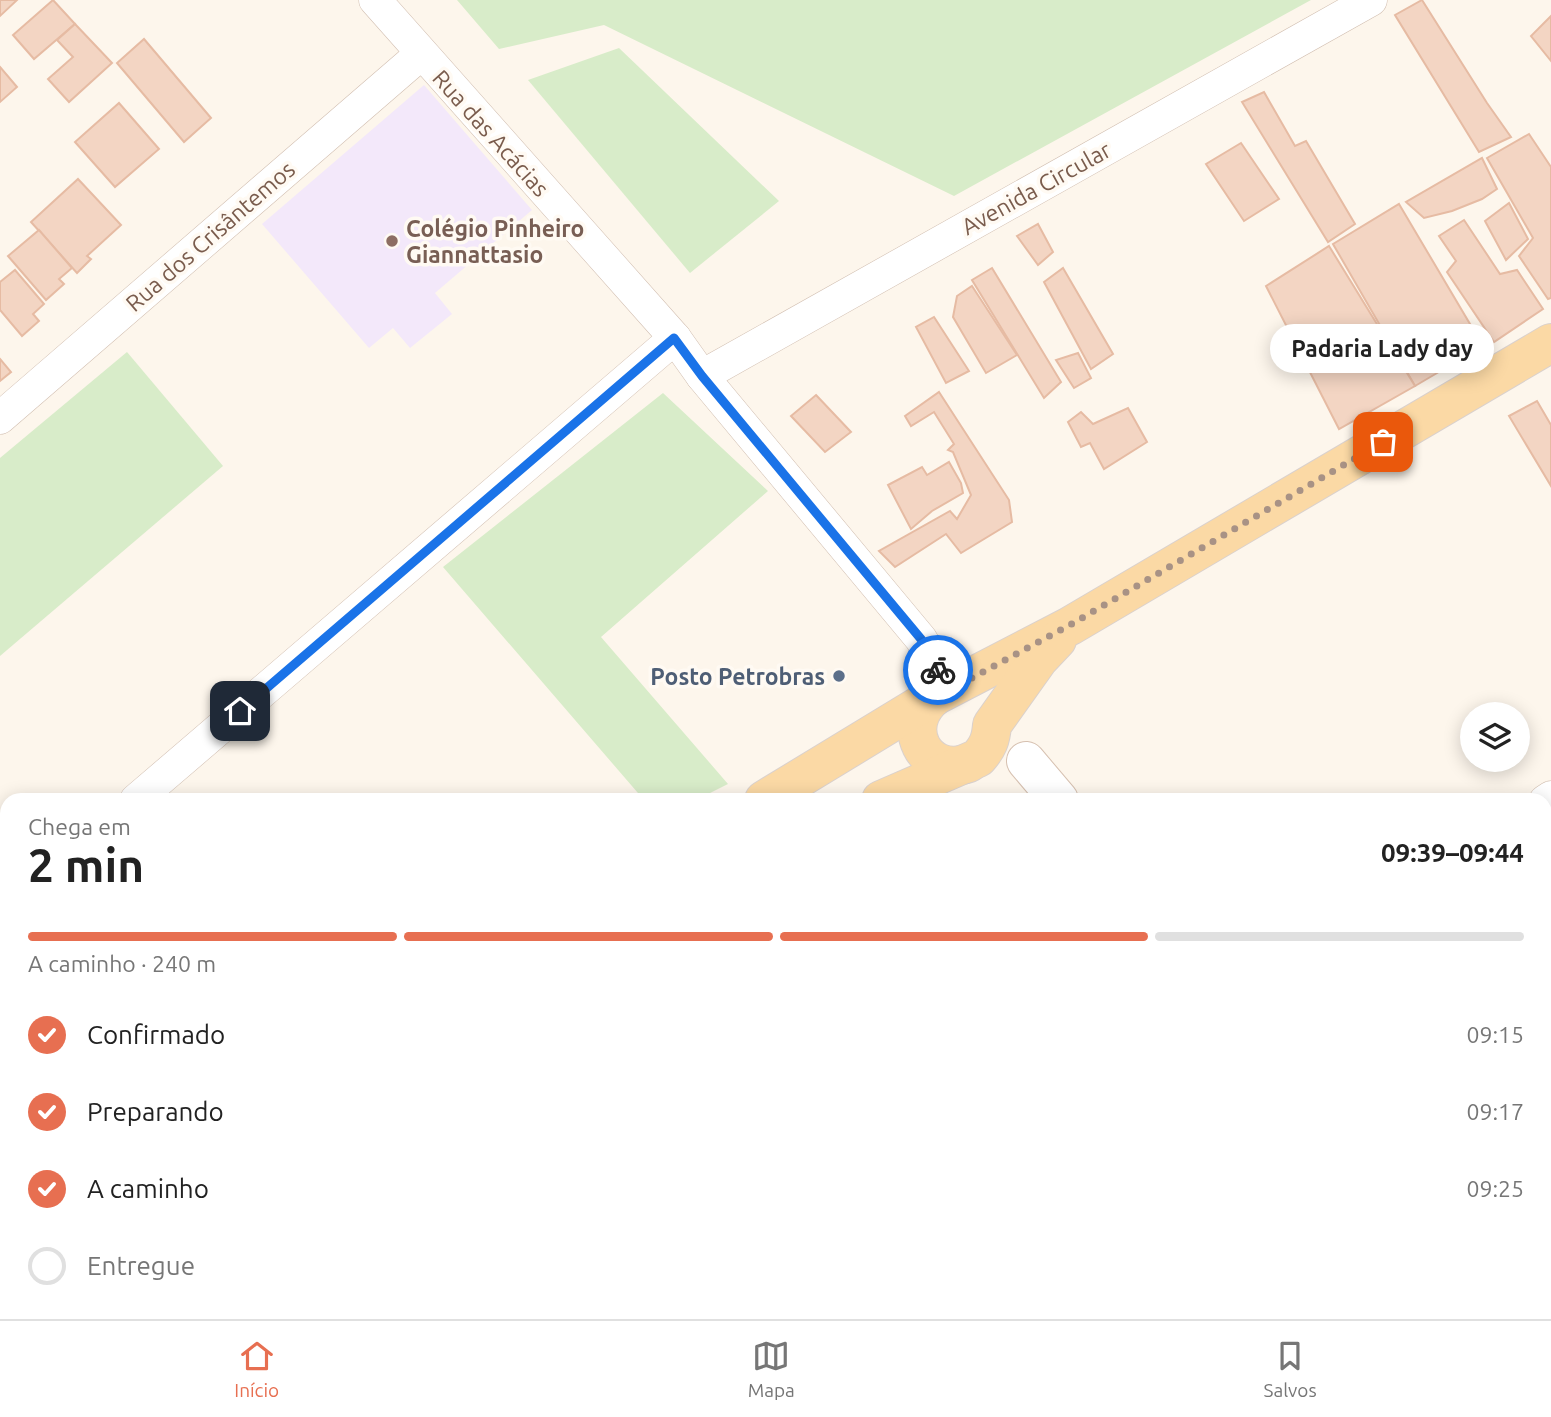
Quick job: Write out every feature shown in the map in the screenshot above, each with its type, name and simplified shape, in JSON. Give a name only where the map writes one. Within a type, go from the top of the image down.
[{"type":"main road","points":[[969,763],[956,766],[944,764],[933,759],[921,746],[916,727],[919,714],[926,703],[1070,625],[1551,343]]},
{"type":"main road","points":[[992,725],[1039,659],[1070,625]]},
{"type":"main road","points":[[791,788],[942,693],[961,691],[973,695],[983,703],[992,725],[992,737],[978,758],[898,793]]},
{"type":"street","name":"Rua das Acácias","points":[[375,0],[674,338],[702,376],[921,639],[936,664],[942,693]]},
{"type":"street","name":"Avenida Circular","points":[[702,376],[1371,0]]},
{"type":"street","name":"Rua dos Crisântemos","points":[[0,418],[421,54]]},
{"type":"street","points":[[144,793],[674,338]]},
{"type":"street","points":[[992,725],[1053,793]]},
{"type":"shaded area","points":[[424,85],[532,210],[435,293],[452,314],[410,348],[393,328],[369,348],[262,224]]},
{"type":"green space","points":[[457,0],[1311,0],[954,196],[604,25],[499,49]]},
{"type":"green space","points":[[619,48],[779,201],[690,273],[528,80]]},
{"type":"green space","points":[[127,352],[223,466],[0,656],[0,458]]},
{"type":"green space","points":[[663,393],[768,491],[601,637],[728,784],[710,793],[638,793],[443,567]]},
{"type":"building","points":[[0,0],[17,0],[0,16]]},
{"type":"building","points":[[53,0],[75,24],[34,59],[13,35]]},
{"type":"building","points":[[1422,0],[1511,137],[1479,152],[1395,15]]},
{"type":"building","points":[[1551,16],[1551,61],[1531,36]]},
{"type":"building","points":[[75,24],[112,63],[69,102],[48,79],[73,57],[57,40]]},
{"type":"building","points":[[144,39],[211,118],[184,142],[117,63]]},
{"type":"building","points":[[0,67],[17,87],[0,102]]},
{"type":"building","points":[[1264,92],[1295,146],[1306,141],[1355,224],[1328,242],[1242,102]]},
{"type":"building","points":[[119,103],[159,149],[115,187],[75,142]]},
{"type":"building","points":[[1529,134],[1551,167],[1551,298],[1548,299],[1519,256],[1533,238],[1487,158]]},
{"type":"building","points":[[1241,143],[1279,199],[1244,221],[1206,164]]},
{"type":"building","points":[[1482,158],[1497,189],[1482,199],[1424,218],[1406,202]]},
{"type":"building","points":[[78,179],[121,225],[87,256],[91,259],[77,273],[31,222]]},
{"type":"building","points":[[1509,203],[1528,239],[1506,260],[1485,221]]},
{"type":"building","points":[[1399,204],[1483,346],[1415,386],[1333,244]]},
{"type":"building","points":[[1464,220],[1500,274],[1517,270],[1543,309],[1494,342],[1447,272],[1456,261],[1439,236]]},
{"type":"building","points":[[1038,224],[1053,252],[1038,265],[1017,236]]},
{"type":"building","points":[[39,230],[72,268],[59,279],[64,284],[46,300],[8,256]]},
{"type":"building","points":[[1329,246],[1415,386],[1339,429],[1266,286]]},
{"type":"building","points":[[992,268],[1061,382],[1044,398],[972,280]]},
{"type":"building","points":[[1063,268],[1113,354],[1091,369],[1044,282]]},
{"type":"building","points":[[15,270],[44,304],[33,314],[39,321],[22,336],[0,310],[0,282]]},
{"type":"building","points":[[972,286],[1017,355],[986,373],[953,317],[957,296]]},
{"type":"building","points":[[934,317],[969,371],[946,383],[916,327]]},
{"type":"building","points":[[1078,353],[1091,378],[1074,388],[1056,360]]},
{"type":"building","points":[[0,359],[11,372],[0,381]]},
{"type":"building","points":[[939,392],[1009,500],[1012,522],[961,553],[946,534],[895,567],[879,551],[950,511],[957,519],[971,495],[953,452],[948,450],[954,444],[934,412],[911,426],[905,416]]},
{"type":"building","points":[[816,395],[851,432],[825,452],[791,416]]},
{"type":"building","points":[[1537,401],[1551,425],[1551,486],[1509,416]]},
{"type":"building","points":[[1128,408],[1147,442],[1104,469],[1090,443],[1081,447],[1068,422],[1081,412],[1093,424]]},
{"type":"building","points":[[949,462],[961,483],[963,493],[932,511],[911,529],[888,485],[922,467],[927,475]]},
{"type":"way so far","points":[[938,670],[948,691],[1070,625],[1383,442]]},
{"type":"place","name":"Colégio Pinheiro Giannattasio","points":[[392,241]]},
{"type":"place","name":"Padaria Lady day","points":[[1383,442]]},
{"type":"place","name":"Posto Petrobras","points":[[839,676]]},
{"type":"route","points":[[240,711],[674,338],[702,376],[921,639],[938,670]]}]
